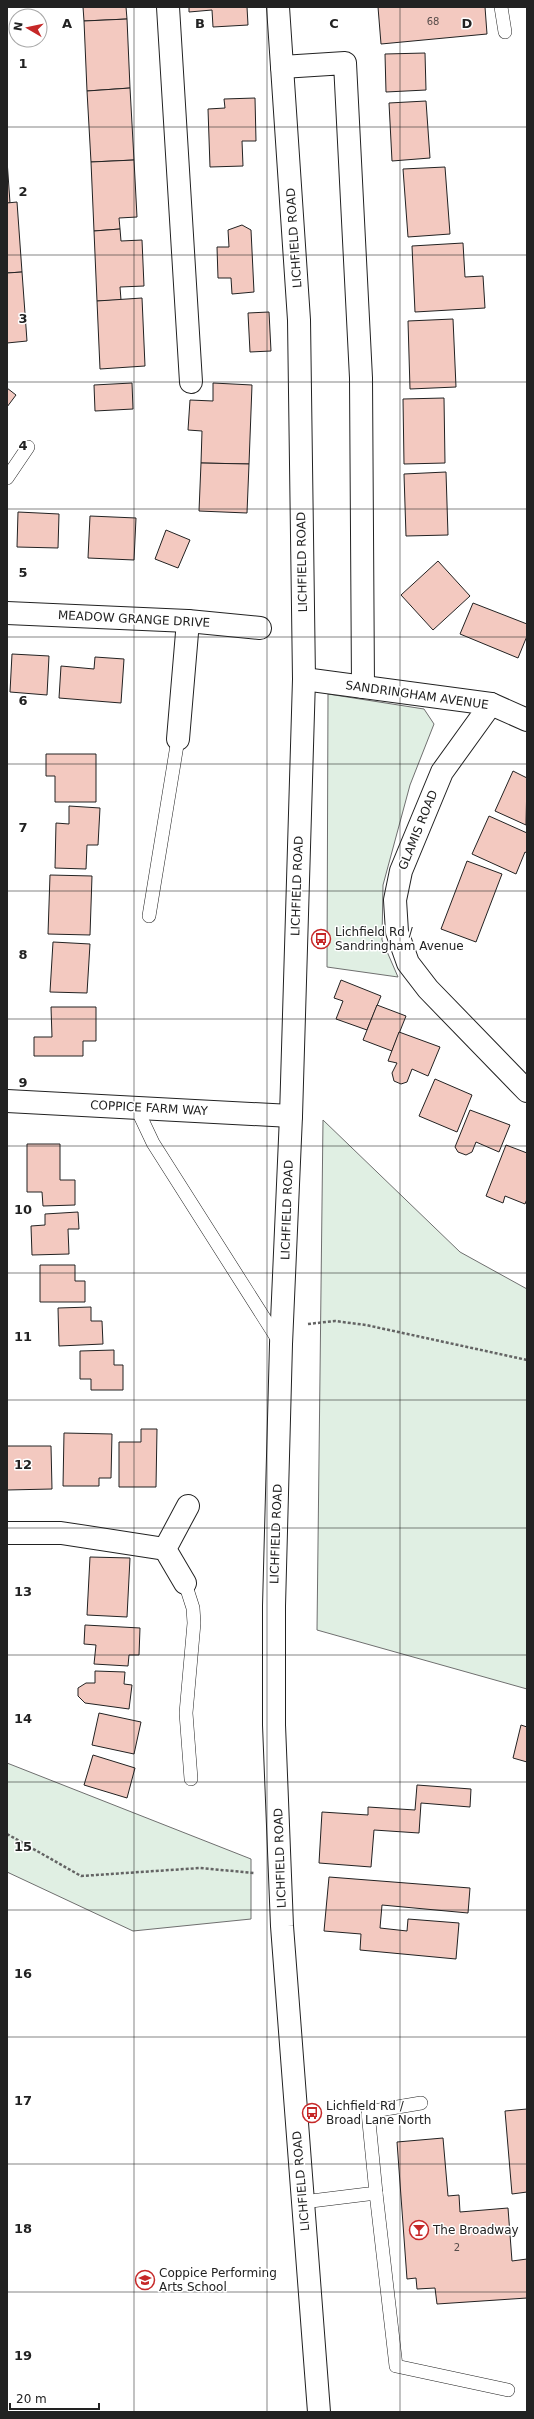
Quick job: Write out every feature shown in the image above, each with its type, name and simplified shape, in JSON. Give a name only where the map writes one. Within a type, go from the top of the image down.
[{"type":"street","points":[[168,7],[191,382]]},
{"type":"street","name":"LICHFIELD ROAD","points":[[278,7],[299,320],[304,679],[291,1116],[281,1336],[274,1606],[274,1725],[280,1876],[319,2412]]},
{"type":"street","points":[[282,67],[345,63],[361,378],[364,687]]},
{"type":"street","name":"MEADOW GRANGE DRIVE","points":[[7,612],[188,621],[260,628]]},
{"type":"street","points":[[178,739],[188,621]]},
{"type":"street","name":"SANDRINGHAM AVENUE","points":[[304,679],[492,704],[527,720]]},
{"type":"street","name":"GLAMIS ROAD","points":[[492,704],[442,772],[400,871],[395,900],[397,932],[408,963],[428,990],[527,1091]]},
{"type":"street","name":"COPPICE FARM WAY","points":[[7,1101],[291,1116]]},
{"type":"street","points":[[165,1549],[188,1506]]},
{"type":"street","points":[[7,1533],[61,1533],[165,1549]]},
{"type":"street","points":[[165,1549],[185,1583]]},
{"type":"lane","points":[[501,7],[505,32]]},
{"type":"lane","points":[[7,478],[28,447]]},
{"type":"lane","points":[[149,916],[178,739]]},
{"type":"lane","points":[[136,1107],[153,1143],[281,1336]]},
{"type":"lane","points":[[185,1583],[193,1608],[194,1623],[186,1712],[190,1779]]},
{"type":"lane","points":[[421,2103],[368,2112],[396,2366],[508,2390]]},
{"type":"lane","points":[[303,2202],[376,2193]]},
{"type":"path","points":[[281,1336],[335,1321],[366,1325],[527,1360]]},
{"type":"path","points":[[7,1834],[81,1876],[200,1868],[280,1876]]},
{"type":"green space","points":[[328,694],[424,709],[434,724],[410,785],[383,885],[382,940],[398,977],[327,967]]},
{"type":"green space","points":[[323,1120],[460,1252],[527,1289],[527,1689],[317,1630]]},
{"type":"green space","points":[[7,1763],[251,1859],[251,1919],[133,1931],[7,1872]]},
{"type":"building","points":[[83,7],[126,7],[127,19],[84,21]]},
{"type":"building","points":[[189,7],[247,7],[248,25],[213,27],[212,10],[189,12]]},
{"type":"building","points":[[378,7],[485,7],[487,34],[381,44]]},
{"type":"building","points":[[127,19],[130,88],[87,91],[84,21]]},
{"type":"building","points":[[425,53],[426,90],[386,92],[385,54]]},
{"type":"building","points":[[130,88],[134,160],[91,162],[87,91]]},
{"type":"building","points":[[255,98],[256,141],[242,141],[243,166],[210,167],[208,109],[225,108],[224,99]]},
{"type":"building","points":[[426,101],[430,158],[392,161],[389,103]]},
{"type":"building","points":[[7,160],[10,203],[7,203]]},
{"type":"building","points":[[134,160],[137,217],[119,218],[120,229],[94,231],[91,162]]},
{"type":"building","points":[[445,167],[450,234],[408,237],[403,169]]},
{"type":"building","points":[[17,202],[22,272],[7,273],[7,203]]},
{"type":"building","points":[[242,225],[251,230],[254,292],[232,294],[231,278],[218,278],[217,247],[229,247],[228,230]]},
{"type":"building","points":[[120,229],[121,241],[142,240],[144,286],[120,287],[121,300],[97,301],[94,231]]},
{"type":"building","points":[[463,243],[465,277],[483,276],[485,308],[415,312],[412,246]]},
{"type":"building","points":[[22,272],[27,341],[7,343],[7,273]]},
{"type":"building","points":[[142,298],[145,366],[100,369],[97,301]]},
{"type":"building","points":[[269,312],[271,351],[250,352],[248,313]]},
{"type":"building","points":[[453,319],[456,387],[410,389],[408,321]]},
{"type":"building","points":[[132,383],[133,409],[95,411],[94,385]]},
{"type":"building","points":[[213,383],[252,385],[249,464],[201,463],[202,431],[188,430],[190,400],[213,401]]},
{"type":"building","points":[[7,388],[16,395],[7,407]]},
{"type":"building","points":[[444,398],[445,463],[404,464],[403,399]]},
{"type":"building","points":[[201,463],[249,464],[247,513],[199,511]]},
{"type":"building","points":[[446,472],[448,535],[406,536],[404,474]]},
{"type":"building","points":[[18,512],[59,514],[58,548],[17,547]]},
{"type":"building","points":[[90,516],[136,518],[134,560],[88,558]]},
{"type":"building","points":[[166,530],[190,540],[178,568],[155,559]]},
{"type":"building","points":[[438,561],[470,596],[433,630],[401,595]]},
{"type":"building","points":[[473,603],[527,624],[527,636],[518,658],[460,634]]},
{"type":"building","points":[[12,654],[49,656],[47,695],[10,692]]},
{"type":"building","points":[[95,657],[124,659],[121,703],[59,698],[61,666],[94,669]]},
{"type":"building","points":[[46,754],[96,754],[96,802],[55,802],[55,776],[46,776]]},
{"type":"building","points":[[513,771],[527,778],[526,825],[495,811]]},
{"type":"building","points":[[69,806],[100,808],[98,845],[87,845],[86,869],[55,868],[56,823],[69,824]]},
{"type":"building","points":[[489,816],[527,833],[527,853],[525,852],[516,874],[472,854]]},
{"type":"building","points":[[467,861],[502,874],[476,942],[441,929]]},
{"type":"building","points":[[50,875],[92,876],[90,935],[48,934]]},
{"type":"building","points":[[53,942],[90,944],[87,993],[50,992]]},
{"type":"building","points":[[341,980],[381,996],[367,1030],[336,1019],[343,1001],[334,998]]},
{"type":"building","points":[[377,1005],[406,1016],[392,1051],[363,1040]]},
{"type":"building","points":[[51,1007],[96,1007],[96,1041],[83,1041],[83,1056],[34,1056],[34,1037],[52,1037]]},
{"type":"building","points":[[399,1032],[440,1047],[428,1076],[412,1069],[407,1082],[401,1084],[394,1081],[392,1073],[397,1063],[388,1061]]},
{"type":"building","points":[[435,1079],[472,1095],[457,1132],[419,1116]]},
{"type":"building","points":[[470,1110],[510,1125],[499,1152],[476,1142],[472,1152],[466,1155],[458,1152],[455,1147]]},
{"type":"building","points":[[27,1144],[60,1144],[60,1180],[75,1180],[75,1205],[43,1206],[42,1192],[27,1192]]},
{"type":"building","points":[[506,1145],[527,1153],[527,1199],[525,1204],[505,1196],[503,1203],[486,1196]]},
{"type":"building","points":[[78,1212],[79,1229],[68,1229],[69,1254],[32,1255],[31,1226],[45,1225],[45,1214]]},
{"type":"building","points":[[40,1265],[75,1265],[75,1281],[85,1281],[85,1302],[40,1302]]},
{"type":"building","points":[[91,1307],[91,1321],[102,1321],[103,1344],[59,1346],[58,1308]]},
{"type":"building","points":[[114,1350],[114,1365],[123,1365],[123,1390],[91,1390],[91,1379],[80,1379],[80,1351]]},
{"type":"building","points":[[141,1429],[157,1429],[156,1487],[119,1487],[119,1442],[141,1442]]},
{"type":"building","points":[[64,1433],[112,1434],[111,1478],[99,1478],[99,1486],[63,1486]]},
{"type":"building","points":[[7,1446],[51,1446],[52,1489],[7,1490]]},
{"type":"building","points":[[90,1557],[130,1558],[127,1617],[87,1615]]},
{"type":"building","points":[[85,1625],[140,1628],[139,1655],[129,1655],[128,1666],[94,1664],[96,1645],[84,1644]]},
{"type":"building","points":[[95,1671],[125,1672],[124,1684],[132,1685],[129,1709],[85,1703],[78,1696],[78,1688],[86,1683],[95,1683]]},
{"type":"building","points":[[99,1713],[141,1722],[134,1754],[92,1745]]},
{"type":"building","points":[[521,1725],[527,1727],[527,1762],[513,1758]]},
{"type":"building","points":[[93,1755],[135,1768],[127,1798],[84,1785]]},
{"type":"building","points":[[417,1785],[471,1789],[470,1807],[421,1803],[419,1833],[374,1830],[371,1867],[319,1863],[322,1812],[368,1815],[368,1807],[415,1810]]},
{"type":"building","points":[[329,1877],[470,1888],[468,1913],[382,1905],[380,1928],[407,1931],[408,1919],[459,1923],[456,1959],[360,1950],[361,1934],[324,1931]]},
{"type":"building","points":[[527,2109],[527,2192],[512,2194],[505,2111]]},
{"type":"building","points":[[443,2138],[448,2196],[459,2195],[460,2212],[508,2208],[512,2261],[527,2259],[527,2298],[437,2304],[435,2288],[417,2289],[416,2278],[407,2279],[397,2142]]},
{"type":"place","name":"Lichfield Rd / Sandringham Avenue","points":[[321,939]]},
{"type":"place","name":"Lichfield Rd / Broad Lane North","points":[[312,2113]]},
{"type":"place","name":"The Broadway","points":[[419,2230]]},
{"type":"place","name":"Coppice Performing Arts School","points":[[145,2280]]}]
